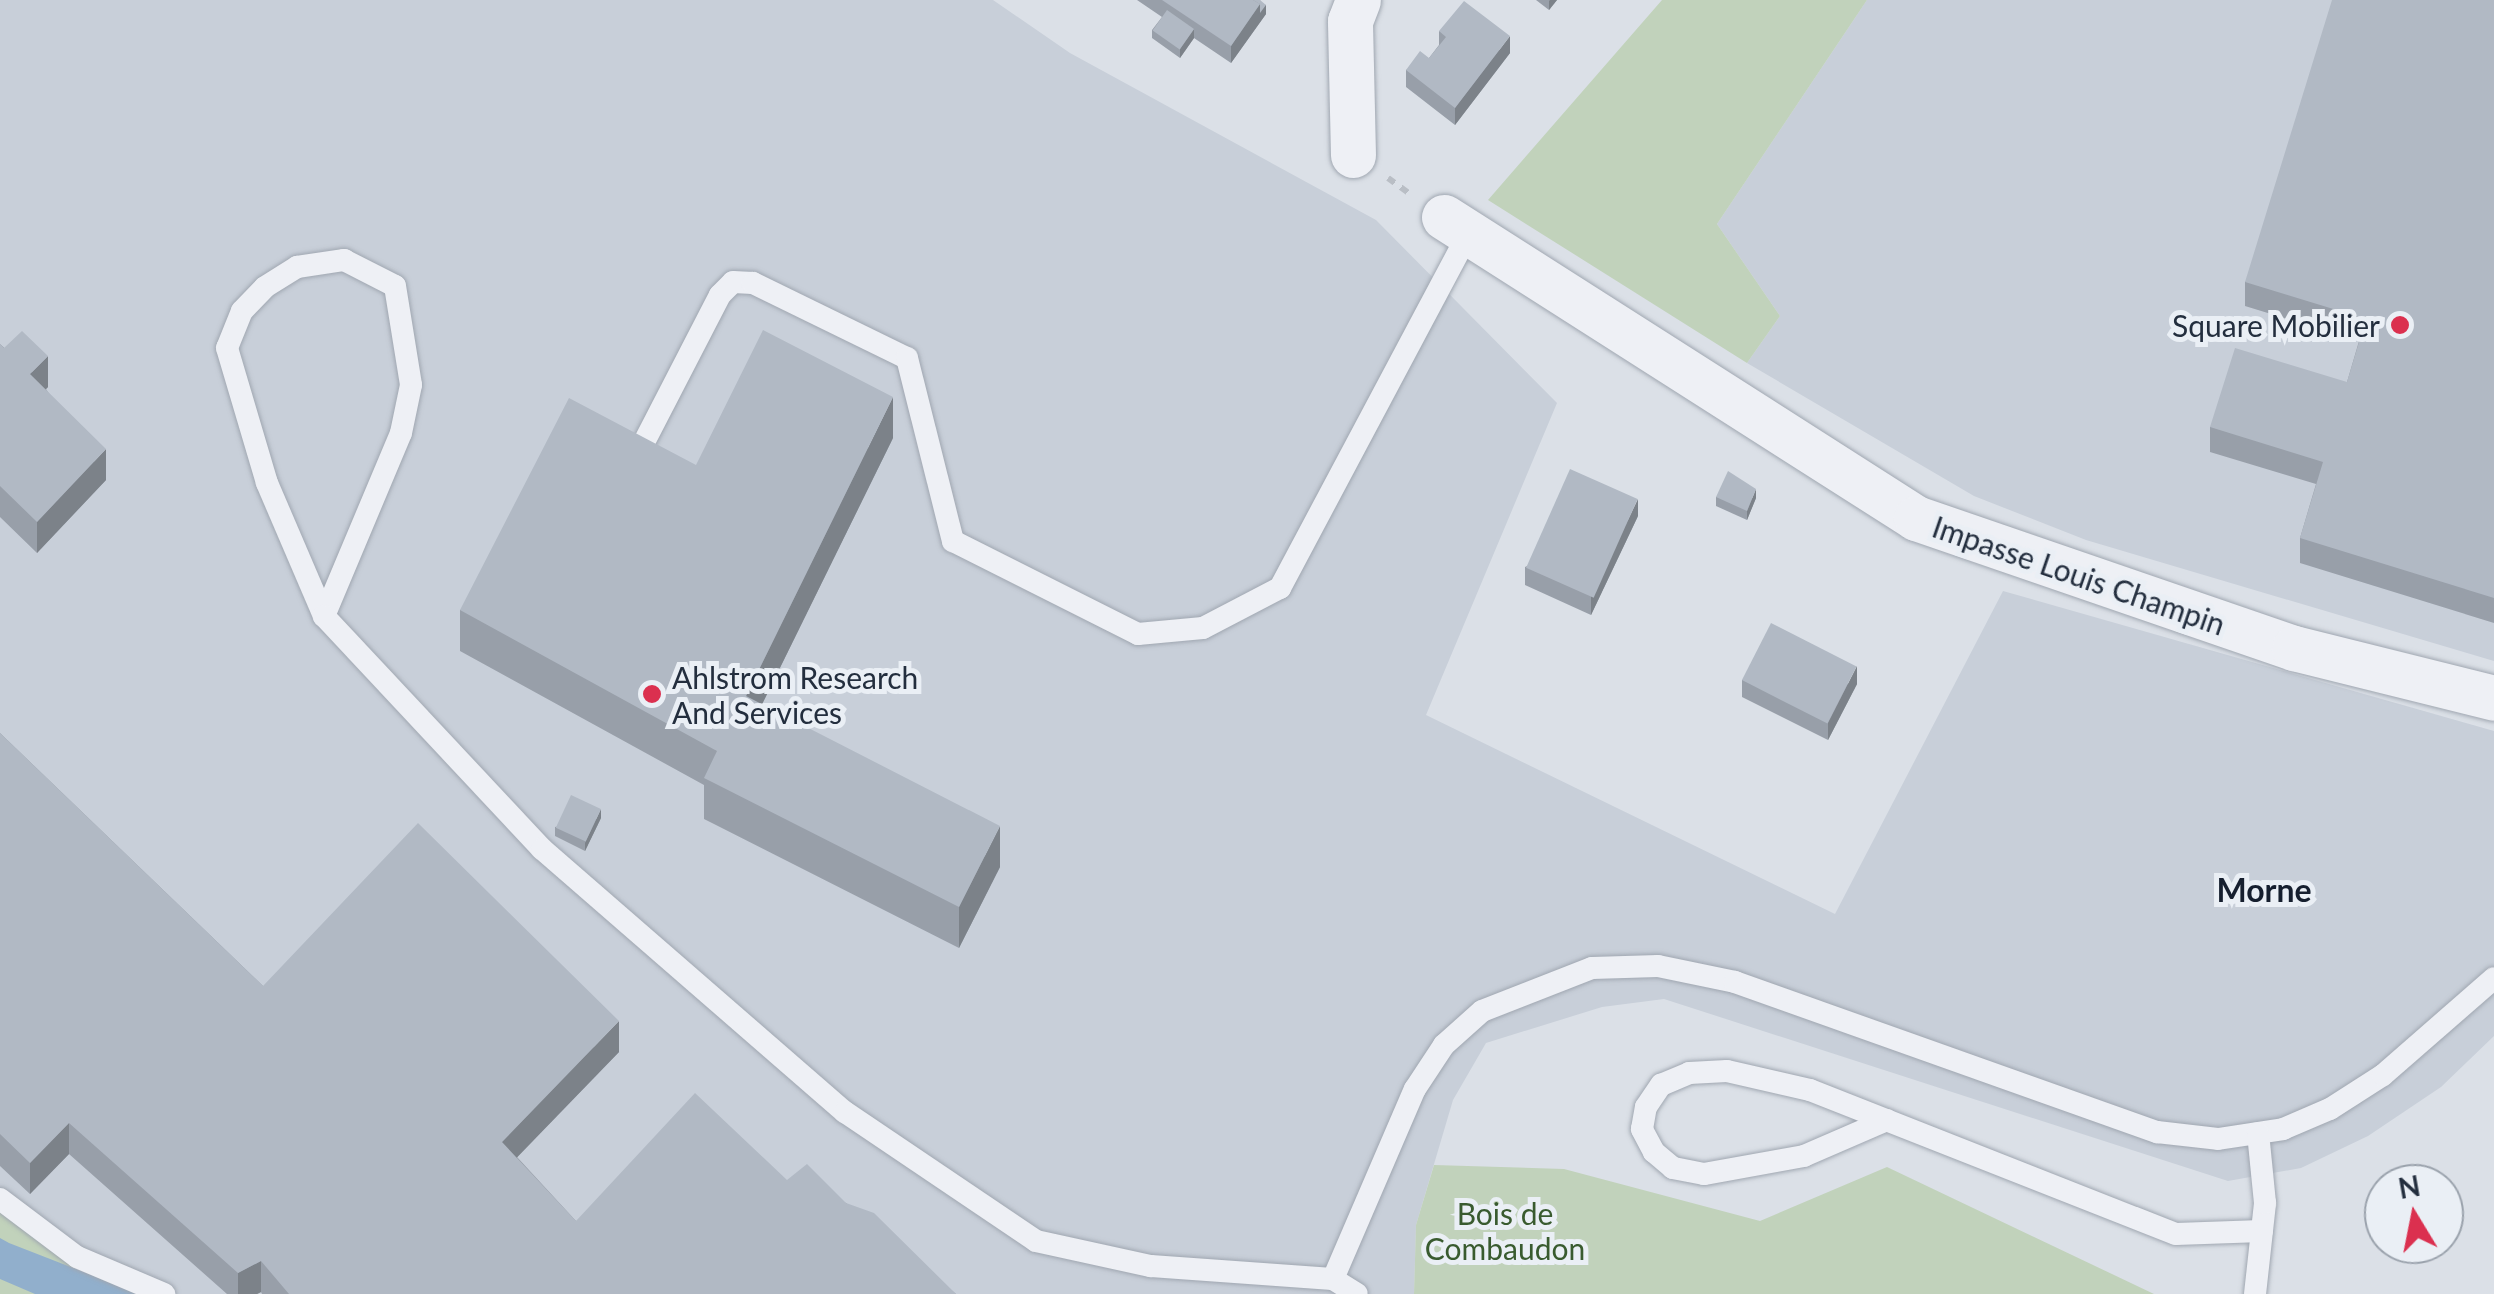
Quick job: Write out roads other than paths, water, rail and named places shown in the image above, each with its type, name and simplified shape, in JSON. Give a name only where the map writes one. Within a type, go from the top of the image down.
[{"type":"street","points":[[1353,154],[1350,21],[1358,0]]},
{"type":"street","name":"Impasse Louis Champin","points":[[1457,224],[1916,518],[2294,648],[2494,698]]},
{"type":"lane","points":[[640,450],[720,295],[733,282],[753,283],[907,358],[953,541],[1138,634],[1202,628],[1280,588],[1457,224]]},
{"type":"lane","points":[[324,616],[401,433],[411,385],[395,286],[344,260],[297,267],[265,287],[242,311],[227,348],[268,483],[324,616],[571,874],[845,1112],[1036,1241],[1151,1266],[1334,1279],[1357,1294]]},
{"type":"lane","points":[[1334,1279],[1415,1089],[1444,1045],[1482,1011],[1592,968],[1658,966],[1735,982],[2156,1132],[2218,1139],[2258,1133],[2330,1109],[2382,1075],[2494,978]]},
{"type":"lane","points":[[1887,1120],[1804,1156],[1704,1174],[1673,1168],[1654,1152],[1642,1128],[1646,1107],[1661,1085],[1689,1074],[1727,1070],[1810,1090],[1887,1120],[2176,1234],[2262,1231]]},
{"type":"lane","points":[[2255,1294],[2262,1231],[2258,1133]]},
{"type":"lane","points":[[0,1199],[78,1257],[164,1294]]},
{"type":"water","points":[[0,1238],[140,1294],[35,1294],[0,1279]]},
{"type":"place","name":"Square Mobilier","points":[[2400,325]]},
{"type":"place","name":"Ahlstrom Research And Services","points":[[652,694]]},
{"type":"district","name":"Morne","points":[[2264,890]]},
{"type":"park label","name":"Bois de Combaudon","points":[[1505,1230]]}]
